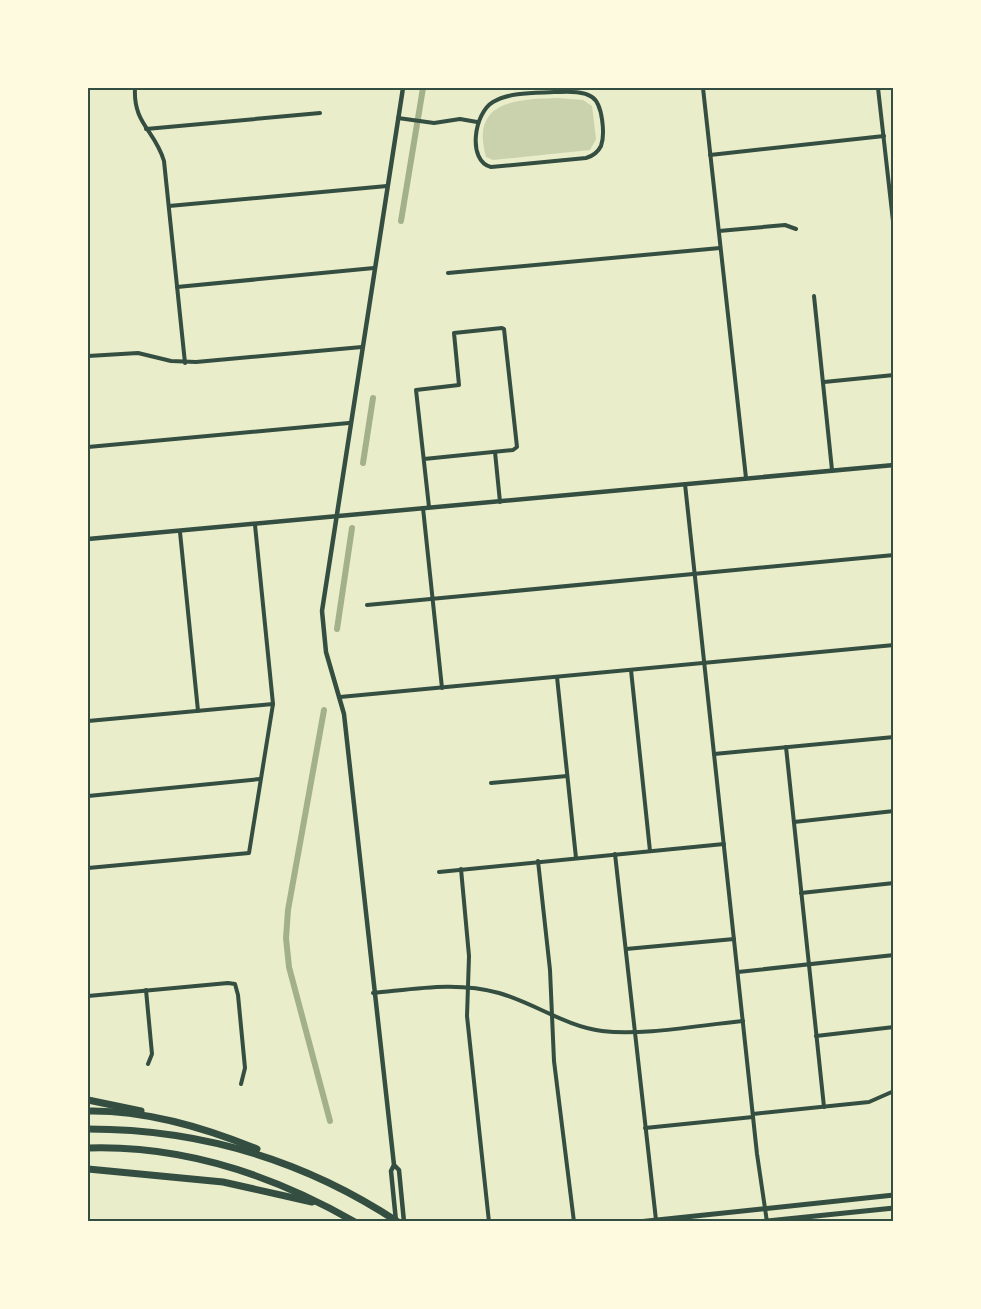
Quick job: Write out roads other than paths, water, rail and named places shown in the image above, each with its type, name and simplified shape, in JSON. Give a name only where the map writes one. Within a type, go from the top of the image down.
[{"type":"highway","points":[[88,1100],[129,1108],[240,1142],[302,1169],[360,1198],[397,1222]]},
{"type":"highway","points":[[88,1111],[139,1114],[177,1122]]},
{"type":"highway","points":[[88,1129],[144,1132],[210,1141],[248,1150],[302,1169]]},
{"type":"highway","points":[[88,1148],[158,1152],[218,1164],[276,1182],[327,1206],[355,1222]]},
{"type":"highway","points":[[88,1169],[223,1182],[327,1206]]},
{"type":"main road","points":[[638,1222],[894,1195]]},
{"type":"main road","points":[[757,1222],[767,1219],[894,1208]]},
{"type":"street","points":[[135,88],[138,113],[161,151],[185,363]]},
{"type":"street","points":[[397,1222],[391,1171],[394,1165],[340,697],[326,652],[322,623],[323,597],[402,88]]},
{"type":"street","points":[[703,88],[746,478]]},
{"type":"street","points":[[878,88],[894,230]]},
{"type":"street","points":[[554,92],[586,94],[598,104],[602,143],[596,153],[586,158],[491,167],[483,163],[478,155],[477,122],[488,105],[501,98],[554,92]]},
{"type":"street","points":[[146,129],[320,113]]},
{"type":"street","points":[[398,118],[440,123],[460,119],[477,122]]},
{"type":"street","points":[[710,155],[884,136]]},
{"type":"street","points":[[168,206],[387,186]]},
{"type":"street","points":[[719,231],[785,225],[796,229]]},
{"type":"street","points":[[448,273],[720,248]]},
{"type":"street","points":[[177,287],[374,268]]},
{"type":"street","points":[[814,296],[832,470]]},
{"type":"street","points":[[424,459],[495,452],[517,447],[504,329],[500,327],[454,333],[459,385],[416,390],[424,459],[430,508]]},
{"type":"street","points":[[88,356],[138,353],[185,363],[362,347]]},
{"type":"street","points":[[824,382],[894,375]]},
{"type":"street","points":[[88,447],[350,423]]},
{"type":"street","points":[[495,452],[500,502]]},
{"type":"street","points":[[88,539],[894,465]]},
{"type":"street","points":[[685,484],[753,1116],[767,1219]]},
{"type":"street","points":[[422,508],[442,688]]},
{"type":"street","points":[[88,868],[249,852],[273,704],[254,525]]},
{"type":"street","points":[[180,532],[198,711]]},
{"type":"street","points":[[367,605],[894,556]]},
{"type":"street","points":[[340,697],[894,645]]},
{"type":"street","points":[[631,670],[650,851]]},
{"type":"street","points":[[557,677],[576,858]]},
{"type":"street","points":[[88,721],[273,704]]},
{"type":"street","points":[[714,754],[894,737]]},
{"type":"street","points":[[786,747],[824,1107]]},
{"type":"street","points":[[490,783],[567,776]]},
{"type":"street","points":[[88,796],[260,780]]},
{"type":"street","points":[[794,822],[894,811]]},
{"type":"street","points":[[439,872],[724,844]]},
{"type":"street","points":[[616,854],[656,1220]]},
{"type":"street","points":[[538,862],[552,1015],[554,1061],[574,1222]]},
{"type":"street","points":[[461,869],[468,941],[467,1016],[489,1222]]},
{"type":"street","points":[[801,893],[894,884]]},
{"type":"street","points":[[626,950],[734,939]]},
{"type":"street","points":[[738,972],[894,956]]},
{"type":"street","points":[[88,996],[228,982],[235,984],[238,995],[245,1068],[241,1084]]},
{"type":"street","points":[[374,993],[436,987],[468,987],[498,993],[587,1028],[615,1032],[634,1032],[743,1021]]},
{"type":"street","points":[[146,990],[152,1054],[148,1064]]},
{"type":"street","points":[[816,1036],[894,1027]]},
{"type":"street","points":[[645,1128],[869,1102],[894,1091]]},
{"type":"street","points":[[394,1165],[399,1170],[404,1222]]},
{"type":"waterway","points":[[401,221],[423,88]]},
{"type":"waterway","points":[[363,463],[373,398]]},
{"type":"waterway","points":[[337,629],[352,528]]},
{"type":"waterway","points":[[324,710],[288,910],[286,938],[289,967],[330,1121]]}]
